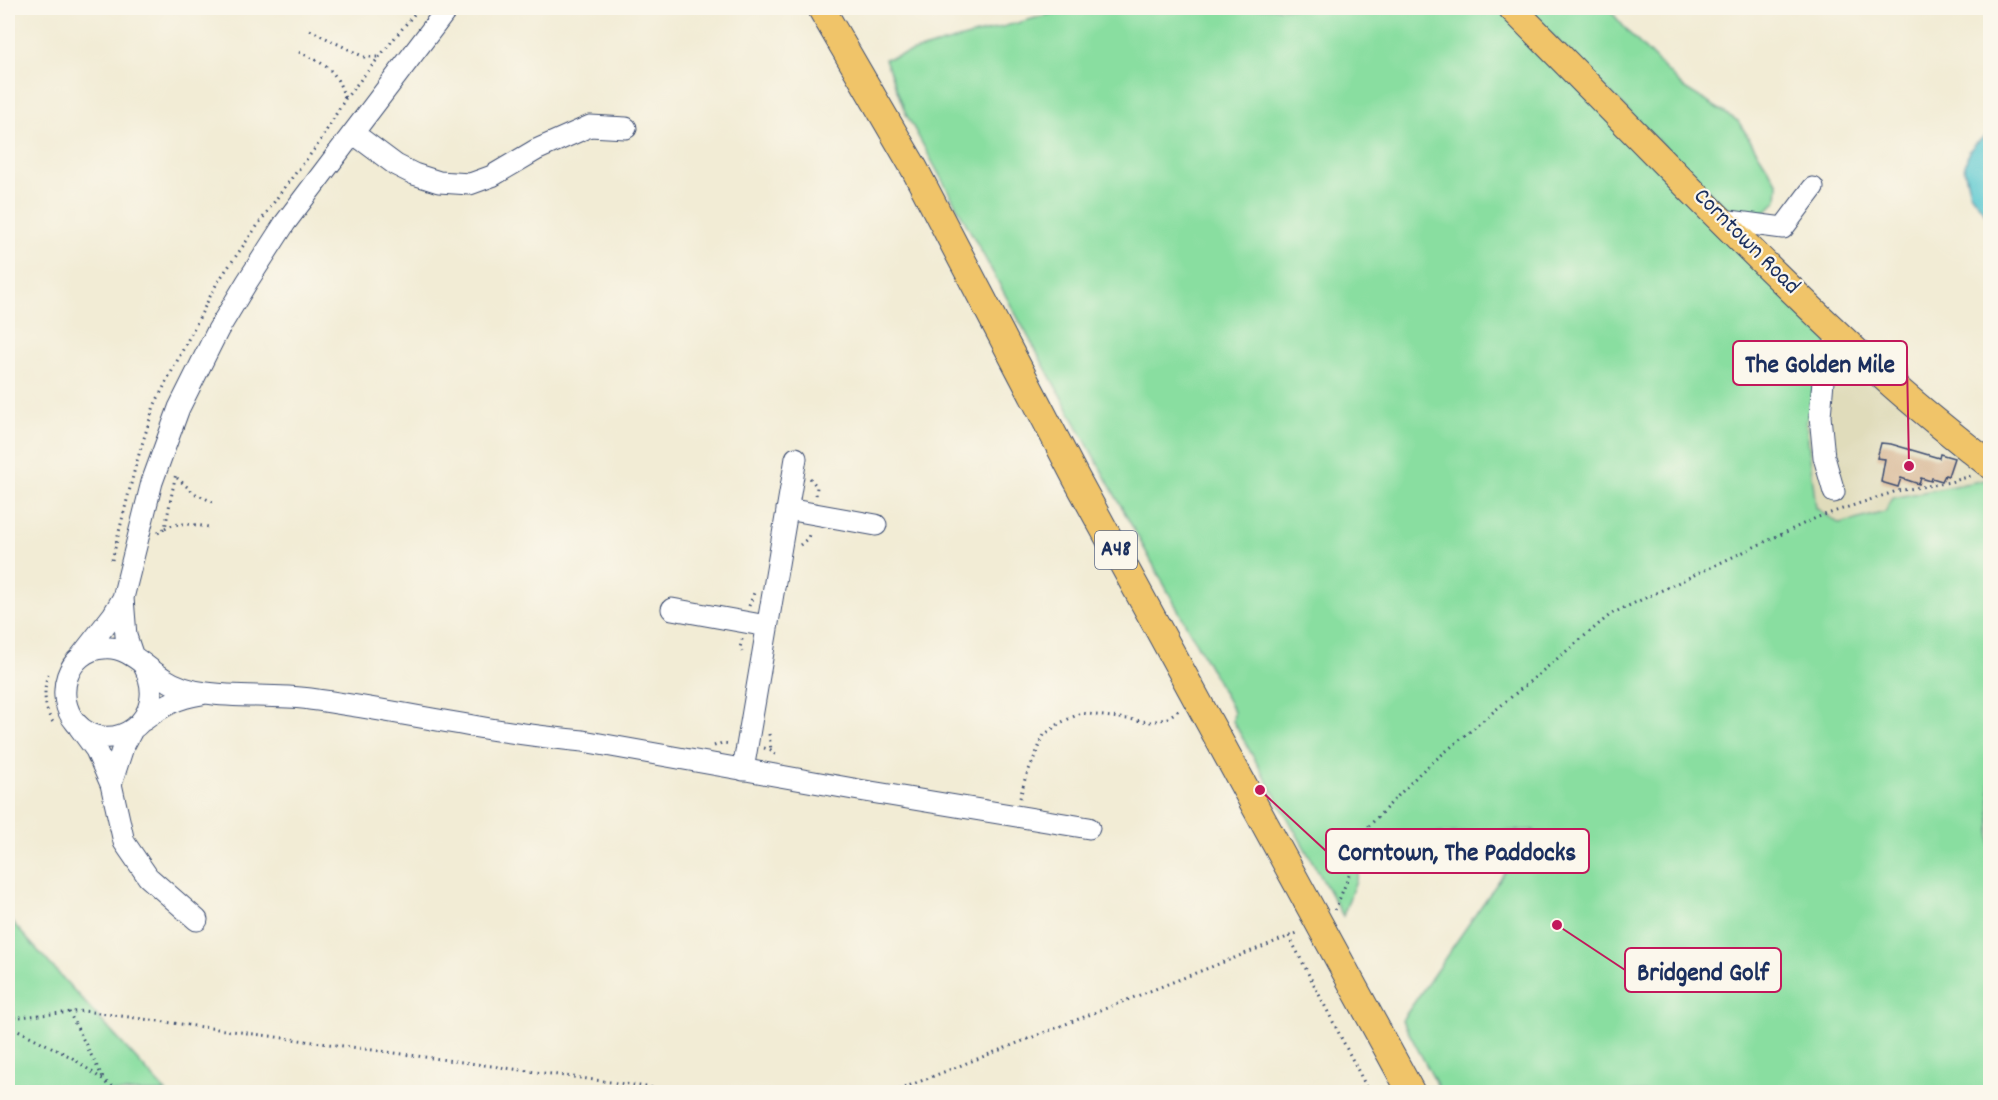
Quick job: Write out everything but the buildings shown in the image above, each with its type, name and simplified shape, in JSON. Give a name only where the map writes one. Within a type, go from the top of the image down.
[{"type":"main road","name":"A48","points":[[821,8],[914,168],[1076,478],[1411,1092]]},
{"type":"main road","name":"Corntown Road","points":[[1512,8],[1722,220],[1886,379],[1985,469]]},
{"type":"street","points":[[68,726],[69,713],[64,699],[64,685],[69,671],[113,615],[123,598],[152,482],[179,408],[218,330],[285,223],[353,133],[454,14]]},
{"type":"street","points":[[353,133],[396,165],[414,174],[439,182],[470,184],[492,176],[536,150],[590,126],[626,128]]},
{"type":"street","points":[[1722,220],[1783,228],[1813,188]]},
{"type":"street","points":[[1834,492],[1824,457],[1820,416],[1824,369],[1839,334]]},
{"type":"street","points":[[742,770],[796,458]]},
{"type":"street","points":[[787,509],[876,525]]},
{"type":"street","points":[[111,784],[123,747],[151,707],[153,692],[150,677],[126,636],[123,598]]},
{"type":"street","points":[[672,609],[767,626]]},
{"type":"street","points":[[78,660],[90,652],[104,648],[118,649],[138,659],[164,679],[205,693],[308,698],[539,738],[583,741],[1089,828]]},
{"type":"street","points":[[68,726],[104,736],[118,736],[138,725],[163,705],[205,693]]},
{"type":"street","points":[[68,726],[96,750],[111,784],[124,842],[148,878],[197,920]]},
{"type":"path","points":[[110,570],[136,464],[154,406],[217,283],[316,146],[345,99],[419,8]]},
{"type":"path","points":[[454,14],[470,8]]},
{"type":"path","points":[[310,30],[364,57],[378,57]]},
{"type":"path","points":[[299,52],[324,63],[334,73],[345,99]]},
{"type":"path","points":[[165,528],[176,468]]},
{"type":"path","points":[[893,1092],[1289,936],[1318,922],[1335,912],[1369,826],[1421,772],[1611,614],[1818,518],[1898,491],[1950,482],[1985,469]]},
{"type":"path","points":[[176,477],[194,493],[215,503]]},
{"type":"path","points":[[155,540],[159,532],[173,524],[209,527]]},
{"type":"path","points":[[51,668],[45,682],[46,704],[50,719],[68,726]]},
{"type":"path","points":[[1019,803],[1025,779],[1044,735],[1060,723],[1081,713],[1150,723],[1166,719],[1180,709]]},
{"type":"path","points":[[708,747],[722,743],[747,745],[771,750],[781,759]]},
{"type":"path","points":[[1289,936],[1369,1092]]},
{"type":"path","points":[[8,1018],[84,1011],[684,1092]]},
{"type":"path","points":[[69,1012],[111,1092]]},
{"type":"path","points":[[8,1025],[71,1057],[120,1092]]},
{"type":"shaded area","points":[[1828,340],[1989,478],[1893,498],[1885,512],[1840,524],[1816,508],[1806,423]]},
{"type":"green space","points":[[1089,8],[1504,8],[1828,340],[1806,423],[1816,508],[1840,524],[1885,512],[1893,498],[1990,479],[1990,1092],[1441,1092],[1402,1020],[1534,830],[1372,836],[1343,916],[1233,721],[1234,712],[906,114],[885,59],[1050,14]]},
{"type":"green space","points":[[1525,8],[1608,8],[1630,34],[1683,87],[1738,121],[1778,184],[1777,200],[1766,212],[1751,216],[1728,210]]},
{"type":"green space","points":[[8,917],[21,932],[166,1092],[8,1092]]},
{"type":"water","points":[[1990,133],[1990,220],[1970,193],[1964,169],[1969,151]]},
{"type":"place","name":"The Golden Mile","points":[[1909,466]]},
{"type":"place","name":"Corntown, The Paddocks","points":[[1260,790]]},
{"type":"place","name":"Bridgend Golf","points":[[1557,925]]}]
